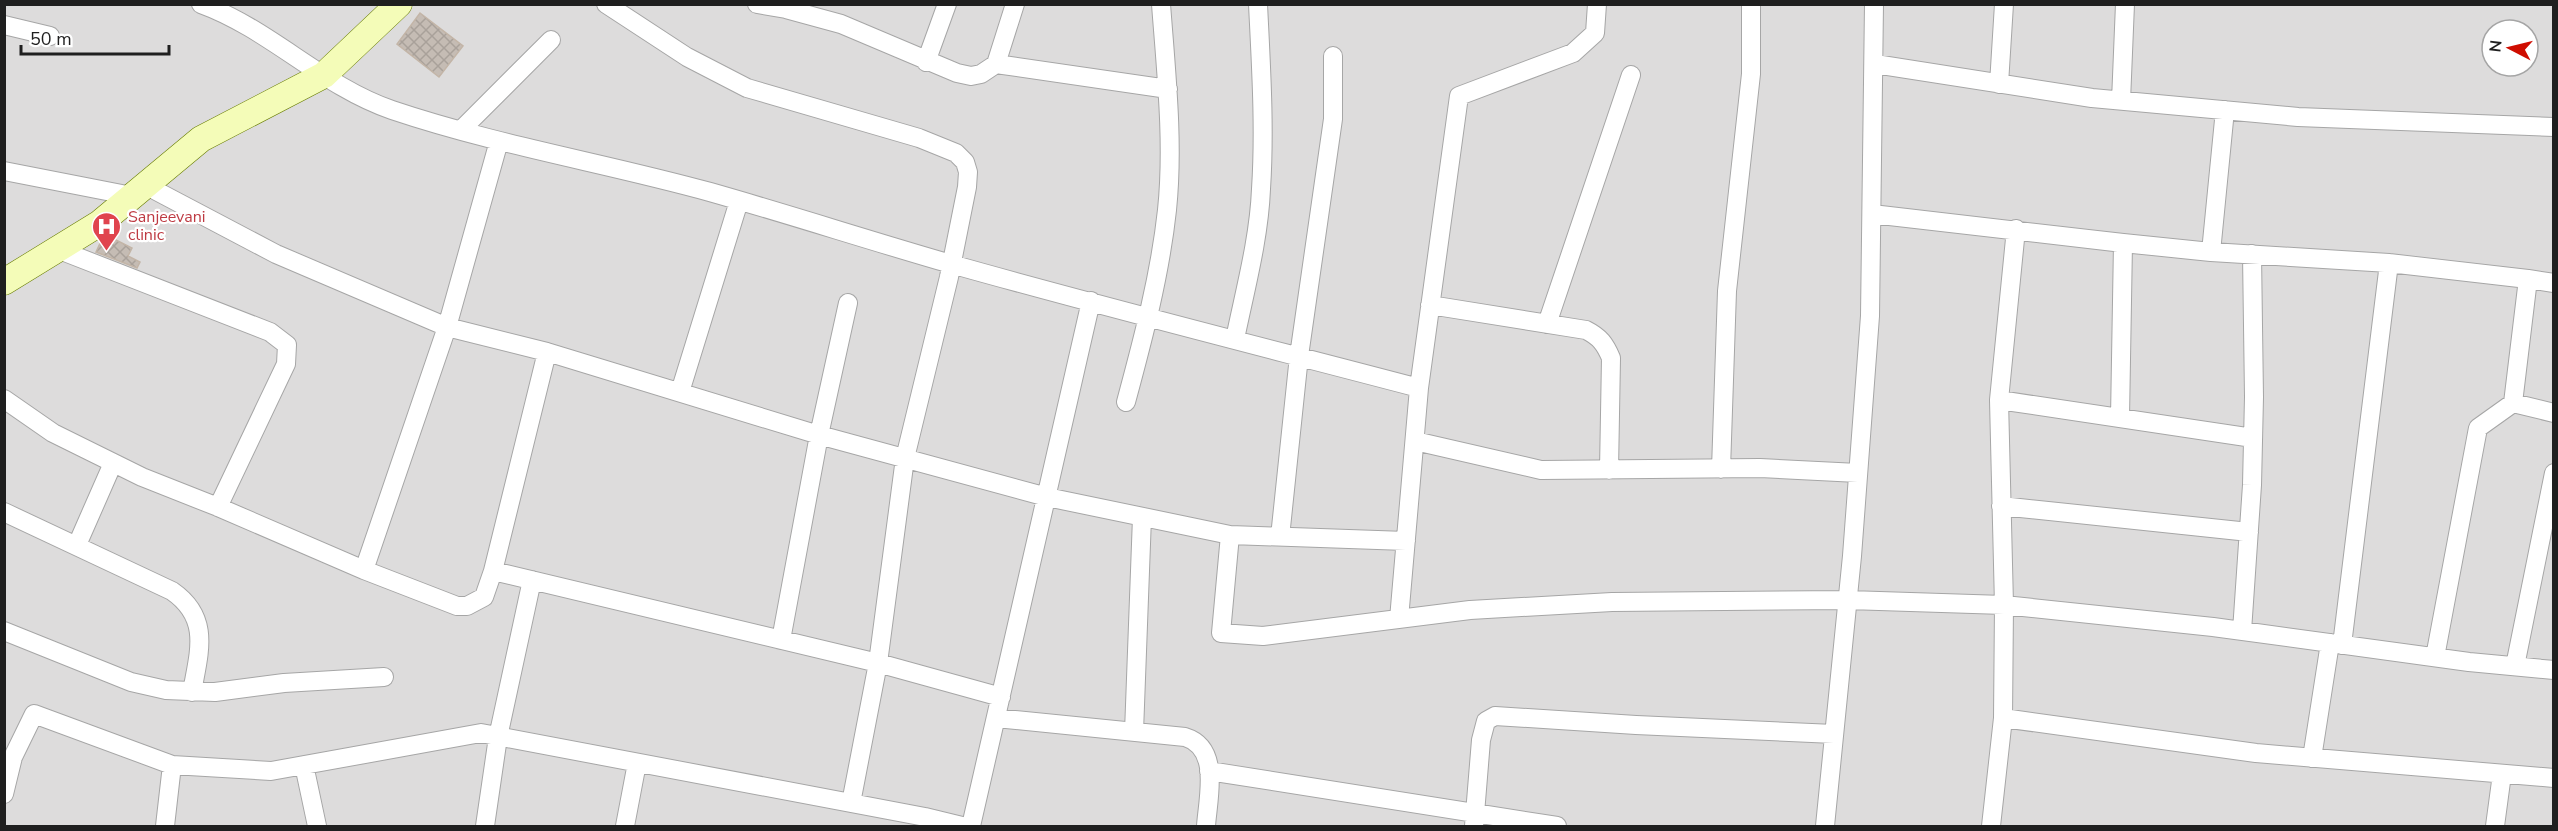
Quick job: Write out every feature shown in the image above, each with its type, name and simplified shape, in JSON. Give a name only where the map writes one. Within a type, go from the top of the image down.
[{"type":"street","points":[[201,4],[263,34],[324,75],[358,95],[390,109],[499,141],[621,169],[952,264],[1419,388]]},
{"type":"street","points":[[4,282],[100,223],[201,139],[324,75],[399,4]]},
{"type":"street","points":[[606,4],[687,57],[747,88],[919,138],[957,153],[965,162],[968,172],[952,264],[905,458],[878,663],[851,803]]},
{"type":"street","points":[[757,4],[812,10],[926,62],[971,76],[990,70],[996,64],[1015,4]]},
{"type":"street","points":[[926,62],[947,4]]},
{"type":"street","points":[[1126,402],[1149,316],[1167,209],[1168,89],[1161,4]]},
{"type":"street","points":[[1235,339],[1262,191],[1258,4]]},
{"type":"street","points":[[1399,619],[1419,388],[1459,96],[1573,52],[1595,33],[1597,4]]},
{"type":"street","points":[[1721,469],[1727,291],[1751,74],[1751,4]]},
{"type":"street","points":[[1825,826],[1848,600],[1870,316],[1874,4]]},
{"type":"street","points":[[1999,84],[2004,4]]},
{"type":"street","points":[[2121,101],[2125,4]]},
{"type":"street","points":[[4,25],[50,36]]},
{"type":"street","points":[[461,130],[551,40]]},
{"type":"street","points":[[1280,537],[1299,356],[1334,119],[1333,56]]},
{"type":"street","points":[[996,64],[1168,89]]},
{"type":"street","points":[[1875,64],[2121,101],[2298,117],[2553,127]]},
{"type":"street","points":[[1547,324],[1630,75]]},
{"type":"street","points":[[2211,252],[2225,110]]},
{"type":"street","points":[[364,570],[447,327],[499,141]]},
{"type":"street","points":[[4,171],[139,190],[276,254],[447,327],[547,352],[819,435],[1047,497],[1230,536],[1406,541]]},
{"type":"street","points":[[680,392],[739,201]]},
{"type":"street","points":[[1872,214],[2211,252],[2389,263],[2553,283]]},
{"type":"street","points":[[1991,826],[2003,718],[2004,605],[1999,400],[2016,229]]},
{"type":"street","points":[[2120,418],[2123,243]]},
{"type":"street","points":[[57,249],[270,332],[287,345],[286,364],[218,507]]},
{"type":"street","points":[[2242,631],[2253,438],[2252,254]]},
{"type":"street","points":[[2312,758],[2336,644],[2389,263]]},
{"type":"street","points":[[2435,657],[2478,428],[2513,403],[2528,279]]},
{"type":"street","points":[[971,826],[1090,301]]},
{"type":"street","points":[[781,640],[819,435],[848,303]]},
{"type":"street","points":[[1430,305],[1586,330],[1597,335],[1606,345],[1611,358],[1609,470]]},
{"type":"street","points":[[4,399],[53,433],[142,477],[364,570],[448,603],[467,606],[484,597],[493,571],[547,352]]},
{"type":"street","points":[[1999,400],[2253,438]]},
{"type":"street","points":[[2513,403],[2553,413]]},
{"type":"street","points":[[1415,441],[1541,470],[1760,468],[1858,473]]},
{"type":"street","points":[[77,544],[113,462]]},
{"type":"street","points":[[2515,666],[2553,473]]},
{"type":"street","points":[[2001,506],[2249,532]]},
{"type":"street","points":[[4,512],[77,544],[186,600],[199,625],[200,644],[192,692]]},
{"type":"street","points":[[1134,732],[1142,517]]},
{"type":"street","points":[[1230,536],[1221,633],[1263,636],[1470,610],[1612,602],[1848,600],[2004,605],[2242,631],[2553,670]]},
{"type":"street","points":[[493,571],[878,663],[1001,698]]},
{"type":"street","points":[[485,826],[498,737],[532,580]]},
{"type":"street","points":[[4,631],[131,682],[192,692],[384,677]]},
{"type":"street","points":[[4,794],[9,756],[34,714],[172,765],[272,771],[481,733],[962,826]]},
{"type":"street","points":[[1474,820],[1483,727],[1486,721],[1496,716],[1834,734]]},
{"type":"street","points":[[996,718],[1195,740],[1206,754],[1209,771],[1206,826]]},
{"type":"street","points":[[2003,718],[2256,753],[2553,778]]},
{"type":"street","points":[[625,826],[637,763]]},
{"type":"street","points":[[165,826],[172,765]]},
{"type":"street","points":[[304,765],[317,826]]},
{"type":"street","points":[[1209,771],[1474,820],[1557,826]]},
{"type":"street","points":[[2495,826],[2502,774]]},
{"type":"shaded area","points":[[5,5],[2553,5],[2553,826],[5,826]]},
{"type":"building","points":[[420,13],[463,46],[439,77],[397,44]]},
{"type":"building","points":[[108,236],[132,248],[128,256],[140,262],[137,268],[96,252],[102,239]]},
{"type":"place","name":"Sanjeevani clinic","points":[[107,252]]}]
